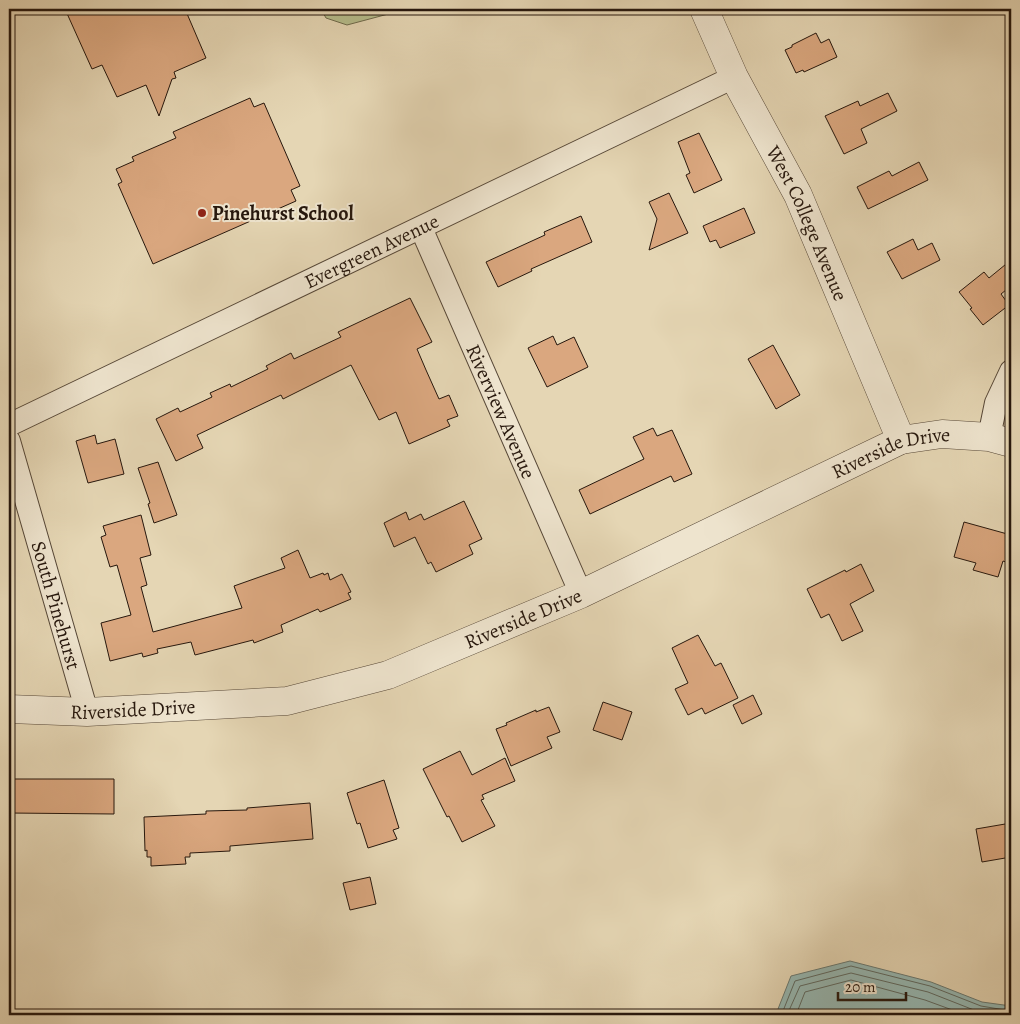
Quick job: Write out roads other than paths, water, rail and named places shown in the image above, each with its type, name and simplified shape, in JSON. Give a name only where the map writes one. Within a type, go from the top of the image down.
[{"type":"street","name":"West College Avenue","points":[[704,9],[734,77],[798,195],[901,440]]},
{"type":"street","name":"Evergreen Avenue","points":[[9,426],[734,77]]},
{"type":"street","name":"Riverview Avenue","points":[[421,228],[581,594]]},
{"type":"street","points":[[1000,440],[996,403],[1011,372]]},
{"type":"street","name":"Riverside Drive","points":[[9,709],[87,712],[287,701],[388,675],[581,594],[901,440],[942,434],[1000,440]]},
{"type":"street","name":"South Pinehurst","points":[[9,441],[87,712]]},
{"type":"water","points":[[850,961],[931,982],[982,1002],[1011,1006],[1011,1015],[772,1015],[778,1009],[791,976]]},
{"type":"place","name":"Pinehurst School","points":[[202,213]]}]
